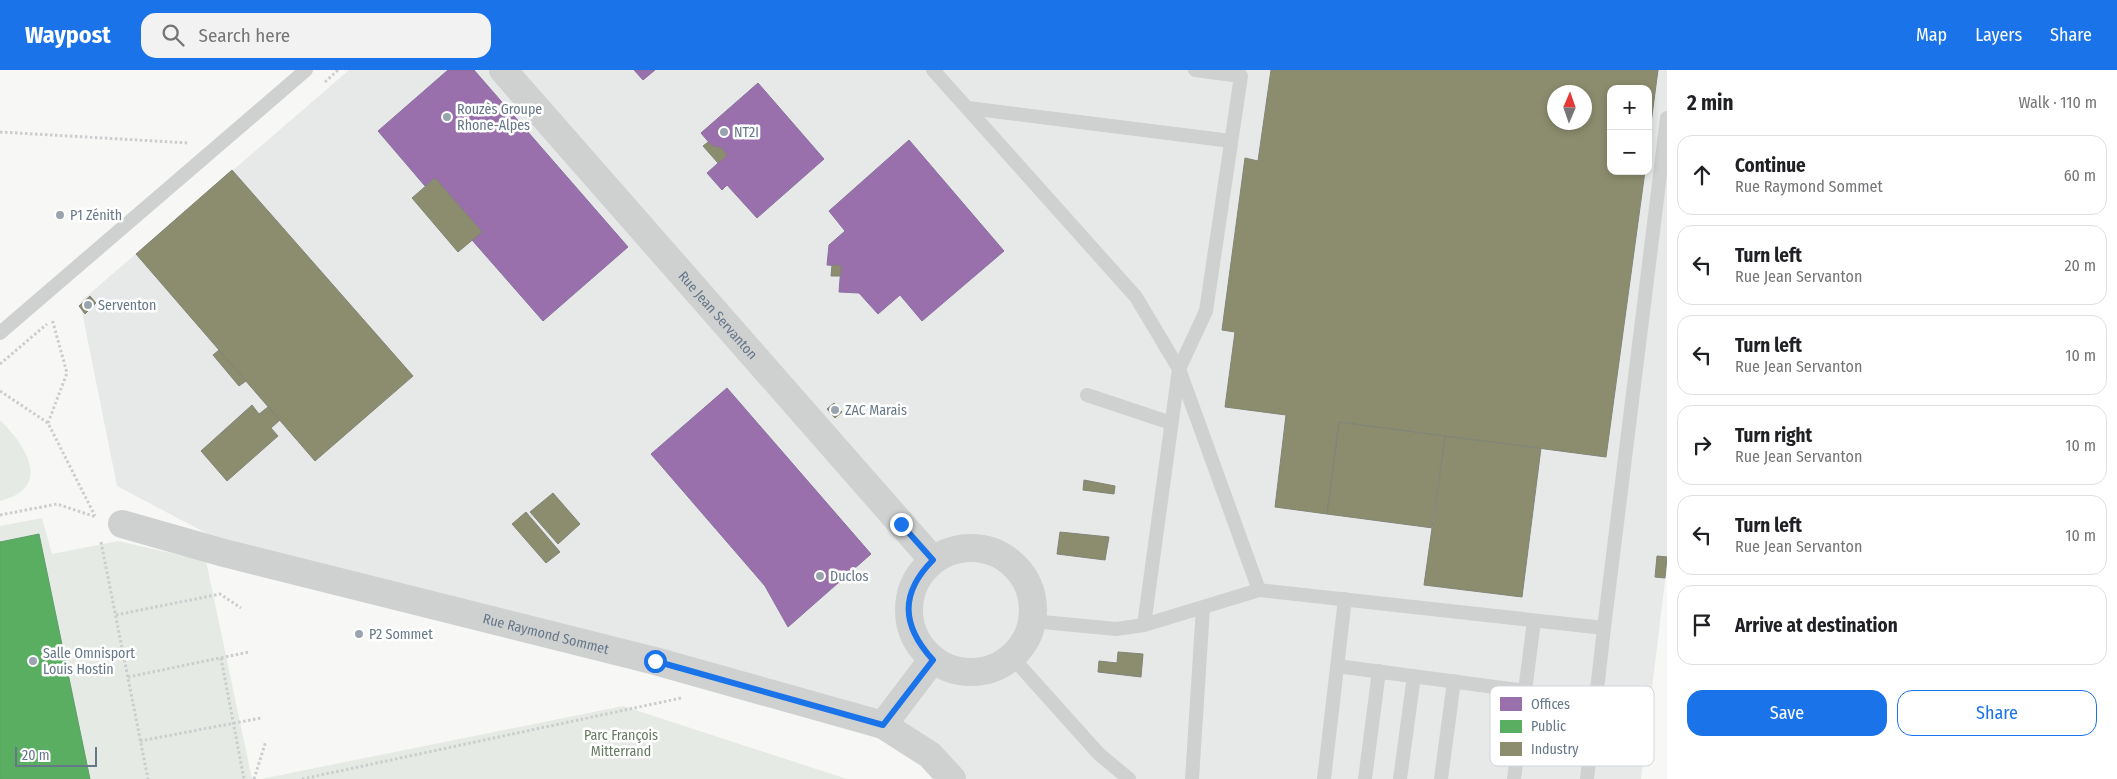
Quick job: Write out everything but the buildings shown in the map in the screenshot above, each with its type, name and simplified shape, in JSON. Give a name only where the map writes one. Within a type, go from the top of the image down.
[{"type":"street","name":"Rue Jean Servanton","points":[[503,70],[933,560]]},
{"type":"street","name":"Rue Raymond Sommet","points":[[106,528],[224,553],[655,661],[883,725],[930,755],[952,779]]},
{"type":"street","points":[[973,548],[994,552],[1012,563],[1025,579],[1030,592],[1032,620],[1025,640],[1012,656],[993,668],[973,672],[952,669],[933,660],[920,645],[911,629],[908,609],[911,590],[920,573],[933,560],[952,550],[973,548]]},
{"type":"street","points":[[883,725],[933,660]]},
{"type":"lane","points":[[0,333],[306,70]]},
{"type":"lane","points":[[933,70],[1136,297],[1179,369],[1259,590]]},
{"type":"lane","points":[[1144,625],[1179,369],[1206,311],[1241,76],[1195,70]]},
{"type":"lane","points":[[968,108],[1231,141]]},
{"type":"lane","points":[[1597,686],[1667,118]]},
{"type":"lane","points":[[1087,395],[1171,423]]},
{"type":"lane","points":[[1032,620],[1116,629],[1144,625],[1259,590],[1604,628]]},
{"type":"lane","points":[[1324,779],[1344,599]]},
{"type":"lane","points":[[1192,779],[1203,608]]},
{"type":"lane","points":[[1526,686],[1534,621]]},
{"type":"lane","points":[[1012,656],[1098,754],[1129,779]]},
{"type":"lane","points":[[1337,666],[1490,686]]},
{"type":"lane","points":[[1365,779],[1378,671]]},
{"type":"lane","points":[[1400,779],[1414,676]]},
{"type":"lane","points":[[1441,779],[1454,681]]},
{"type":"lane","points":[[1514,779],[1516,766]]},
{"type":"lane","points":[[1587,779],[1588,766]]},
{"type":"path","points":[[0,132],[218,145]]},
{"type":"path","points":[[48,422],[67,373],[52,319]]},
{"type":"path","points":[[0,391],[48,422],[96,517],[106,528],[116,615],[148,779]]},
{"type":"path","points":[[0,515],[57,504],[96,517]]},
{"type":"path","points":[[116,615],[220,594],[241,608]]},
{"type":"path","points":[[128,677],[249,652]]},
{"type":"path","points":[[221,658],[244,779]]},
{"type":"path","points":[[302,779],[681,698]]},
{"type":"path","points":[[140,741],[261,718]]},
{"type":"path","points":[[254,779],[266,740]]},
{"type":"shaded area","points":[[349,70],[1667,70],[1667,565],[1652,686],[1490,686],[1490,766],[1643,766],[1641,779],[946,779],[869,722],[304,585],[117,486],[80,302]]},
{"type":"green space","points":[[0,420],[18,441],[25,453],[30,465],[30,476],[26,486],[17,495],[0,501]]},
{"type":"green space","points":[[42,518],[52,554],[118,541],[206,561],[252,779],[0,779],[0,526]]},
{"type":"green space","name":"Parc François Mitterrand","points":[[623,706],[847,779],[261,779]]},
{"type":"place","name":"Rouzès Groupe Rhone-Alpes","points":[[447,117]]},
{"type":"place","name":"NT2I","points":[[724,132]]},
{"type":"place","name":"P1 Zénith","points":[[60,215]]},
{"type":"place","name":"Serventon","points":[[88,305]]},
{"type":"place","name":"ZAC Marais","points":[[835,410]]},
{"type":"place","name":"Duclos","points":[[820,576]]},
{"type":"place","name":"P2 Sommet","points":[[359,634]]},
{"type":"place","name":"Salle Omnisport Louis Hostin","points":[[33,661]]},
{"type":"route","points":[[655,661],[883,725],[933,660],[920,645],[911,629],[908,609],[911,590],[920,573],[933,560],[901,524]]}]
